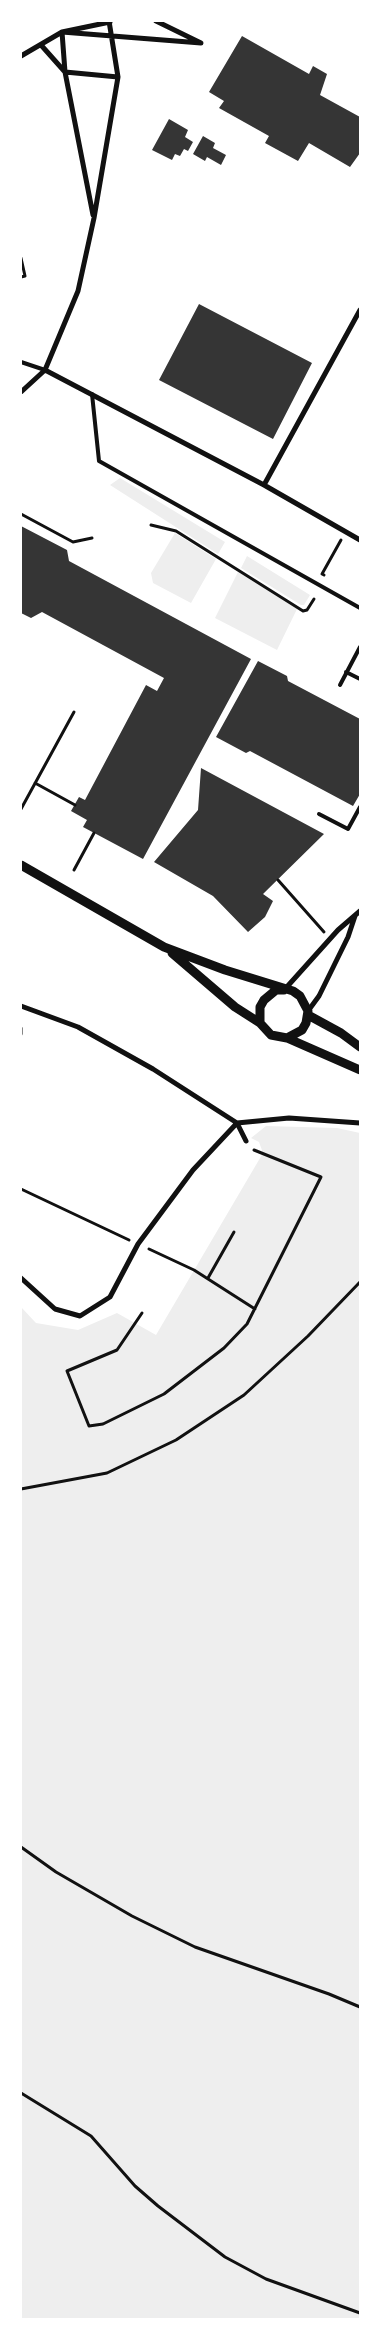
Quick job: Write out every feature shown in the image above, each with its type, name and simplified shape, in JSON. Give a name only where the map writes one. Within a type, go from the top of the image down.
[{"type":"street","points":[[62,32],[201,43],[156,21]]},
{"type":"street","points":[[21,56],[62,32],[110,22],[118,77],[94,218],[78,291],[45,370],[21,392]]},
{"type":"street","points":[[62,32],[65,72],[94,218]]},
{"type":"street","points":[[40,45],[65,72],[118,77]]},
{"type":"street","points":[[264,485],[360,310]]},
{"type":"street","points":[[45,370],[264,485],[360,540]]},
{"type":"street","points":[[21,865],[164,947],[300,996],[308,1013],[341,1032],[360,1048]]},
{"type":"street","points":[[260,1022],[260,1007],[264,1000],[276,990],[284,990],[338,930],[360,911]]},
{"type":"street","points":[[287,1038],[302,1030],[308,1013],[320,996],[356,916]]},
{"type":"street","points":[[164,947],[235,1007],[260,1022],[271,1035],[287,1038],[360,1070]]},
{"type":"street","points":[[21,1006],[78,1026],[154,1069],[237,1123],[246,1141]]},
{"type":"street","points":[[21,1278],[55,1309],[80,1316],[110,1297],[138,1244],[193,1170],[237,1123],[289,1118],[360,1123]]},
{"type":"lane","points":[[21,362],[45,370]]},
{"type":"lane","points":[[92,394],[99,461],[360,608]]},
{"type":"lane","points":[[340,685],[360,647]]},
{"type":"lane","points":[[346,672],[360,680]]},
{"type":"lane","points":[[320,814],[348,829],[360,807]]},
{"type":"path","points":[[21,258],[25,276],[21,277]]},
{"type":"path","points":[[21,514],[73,542],[92,538]]},
{"type":"path","points":[[151,525],[176,531],[303,611],[307,610],[314,599]]},
{"type":"path","points":[[327,578],[322,574],[346,532]]},
{"type":"path","points":[[21,809],[74,712]]},
{"type":"path","points":[[35,783],[75,805]]},
{"type":"path","points":[[74,870],[94,833]]},
{"type":"path","points":[[278,880],[324,932]]},
{"type":"path","points":[[21,1028],[21,1034]]},
{"type":"path","points":[[142,1313],[117,1350],[67,1371],[89,1426],[102,1424],[164,1394],[224,1348],[247,1324],[321,1177],[250,1148]]},
{"type":"path","points":[[21,1190],[194,1270],[255,1309]]},
{"type":"path","points":[[208,1278],[234,1232]]},
{"type":"path","points":[[21,1489],[106,1473],[176,1440],[244,1395],[308,1336],[360,1282]]},
{"type":"path","points":[[21,1847],[56,1872],[132,1916],[194,1947],[329,1994],[360,2007]]},
{"type":"path","points":[[21,2093],[91,2136],[135,2186],[225,2257],[266,2279],[360,2313]]},
{"type":"shaded area","points":[[120,478],[225,542],[218,554],[110,485]]},
{"type":"shaded area","points":[[175,533],[216,559],[191,603],[153,583],[151,573]]},
{"type":"shaded area","points":[[247,556],[310,595],[304,605],[301,605],[241,568]]},
{"type":"shaded area","points":[[238,572],[297,609],[277,650],[215,618]]},
{"type":"shaded area","points":[[266,1126],[337,1128],[360,1133],[360,2319],[21,2319],[21,1307],[36,1323],[78,1330],[117,1313],[156,1335],[263,1153],[259,1142],[251,1138]]},
{"type":"building","points":[[242,36],[309,74],[313,66],[327,74],[320,95],[360,117],[360,153],[350,167],[309,143],[298,161],[265,143],[269,136],[219,108],[224,101],[209,92]]},
{"type":"building","points":[[169,119],[188,130],[185,137],[193,142],[188,151],[184,149],[180,156],[175,154],[172,160],[152,150]]},
{"type":"building","points":[[203,136],[215,143],[213,148],[226,155],[221,165],[207,157],[205,161],[193,154]]},
{"type":"building","points":[[199,304],[312,363],[273,439],[159,380]]},
{"type":"building","points":[[21,526],[67,550],[69,561],[251,659],[143,859],[83,827],[87,820],[71,811],[79,797],[85,800],[146,685],[157,691],[164,678],[42,612],[31,618],[21,613]]},
{"type":"building","points":[[258,661],[287,676],[288,681],[360,719],[360,794],[353,806],[250,751],[246,753],[216,737]]},
{"type":"building","points":[[201,768],[324,834],[263,894],[273,901],[265,917],[248,932],[213,896],[154,862],[198,810]]}]
